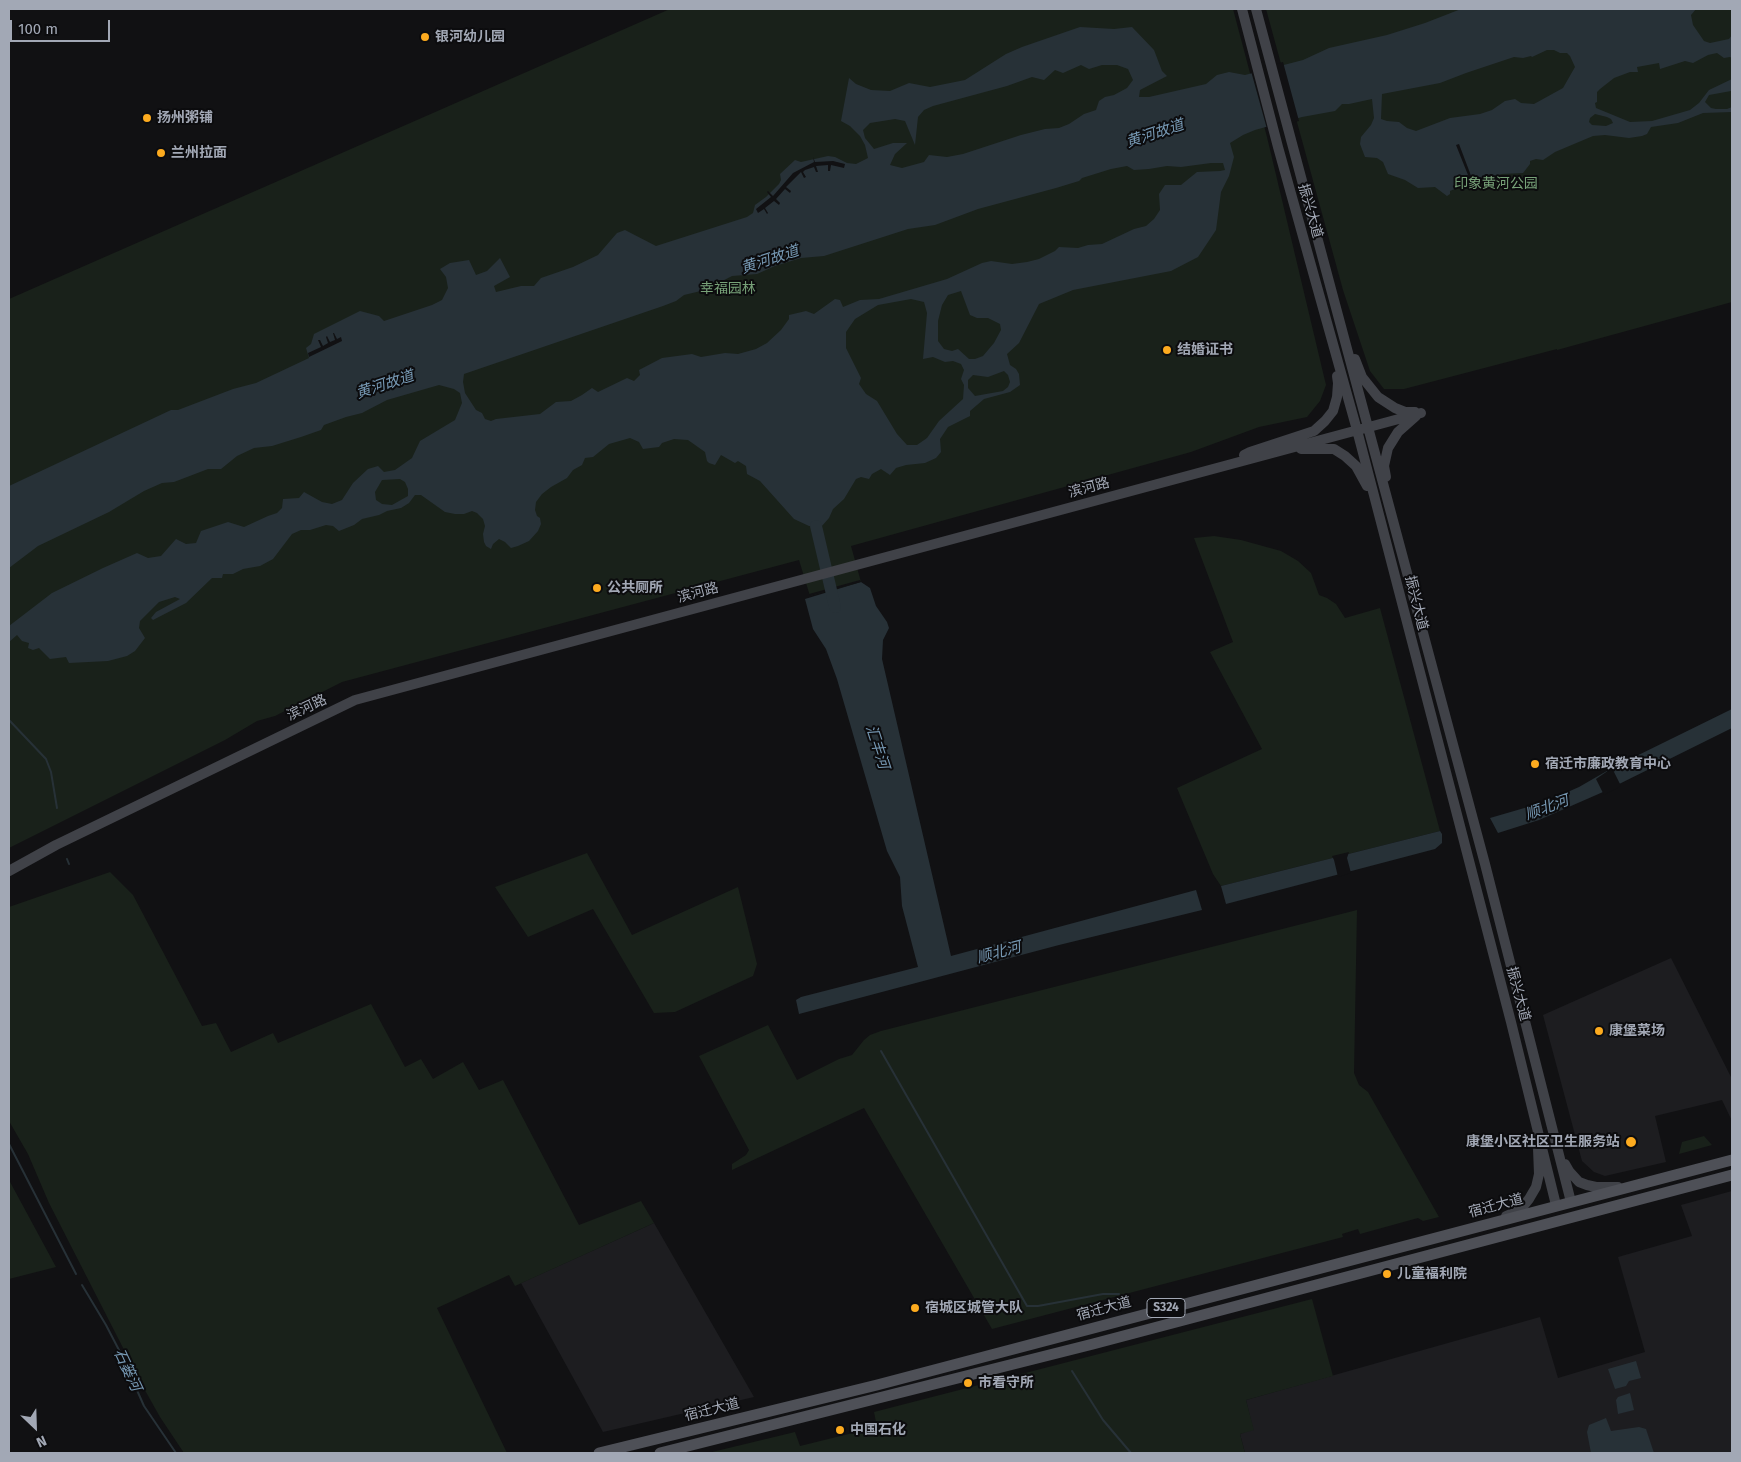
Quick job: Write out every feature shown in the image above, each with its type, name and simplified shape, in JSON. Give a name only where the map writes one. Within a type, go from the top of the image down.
[{"type":"main road","name":"振兴大道","points":[[1242,9],[1326,318],[1392,517],[1485,864],[1571,1202]]},
{"type":"main road","name":"振兴大道","points":[[1256,9],[1335,304],[1380,520],[1536,1119],[1556,1205]]},
{"type":"main road","points":[[1335,304],[1362,377],[1368,386],[1378,397],[1395,408],[1405,412],[1421,413]]},
{"type":"main road","points":[[1227,465],[1250,452],[1314,431],[1333,411],[1338,383],[1326,318]]},
{"type":"main road","points":[[1392,517],[1384,466],[1386,454],[1398,432],[1405,424],[1421,413]]},
{"type":"main road","name":"滨河路","points":[[9,871],[65,840],[355,700],[1421,413]]},
{"type":"main road","points":[[1227,465],[1307,448],[1334,449],[1356,466],[1366,482],[1380,520]]},
{"type":"main road","points":[[1483,1225],[1520,1210],[1536,1187],[1539,1174],[1536,1119]]},
{"type":"main road","points":[[1550,1119],[1565,1163],[1569,1171],[1579,1182],[1596,1188],[1646,1182]]},
{"type":"main road","name":"宿迁大道","points":[[599,1453],[877,1385],[1732,1160]]},
{"type":"main road","name":"宿迁大道","points":[[660,1453],[1094,1344],[1732,1174]]},
{"type":"shaded area","points":[[1671,958],[1732,1079],[1732,1121],[1722,1100],[1655,1116],[1666,1162],[1605,1176],[1594,1172],[1582,1161],[1543,1015]]},
{"type":"shaded area","points":[[1732,1191],[1732,1453],[1245,1453],[1240,1434],[1253,1429],[1246,1400],[1540,1317],[1558,1378],[1645,1352],[1618,1257],[1692,1236],[1681,1205]]},
{"type":"shaded area","points":[[654,1223],[754,1397],[603,1432],[521,1283]]},
{"type":"green space","name":"幸福园林","points":[[670,9],[1233,9],[1267,137],[1326,385],[1320,401],[1307,417],[1259,427],[1191,452],[851,546],[861,582],[810,596],[799,560],[342,682],[275,716],[257,721],[225,740],[9,848],[9,299]]},
{"type":"green space","name":"印象黄河公园","points":[[1266,9],[1732,9],[1732,302],[1557,350],[1404,389],[1384,389],[1370,371],[1343,290]]},
{"type":"green space","points":[[1214,536],[1241,540],[1281,551],[1298,561],[1311,573],[1319,595],[1336,604],[1345,618],[1380,608],[1440,831],[1221,886],[1213,874],[1177,788],[1262,749],[1210,652],[1233,642],[1194,538]]},
{"type":"green space","points":[[587,853],[632,935],[738,887],[757,964],[753,976],[675,1012],[654,1013],[593,909],[528,937],[495,887]]},
{"type":"green space","points":[[110,872],[133,895],[202,1026],[216,1023],[231,1052],[273,1033],[278,1043],[371,1004],[405,1067],[421,1059],[433,1079],[463,1062],[479,1090],[503,1080],[579,1225],[641,1201],[654,1223],[515,1286],[509,1275],[437,1308],[507,1453],[184,1453],[160,1417],[142,1385],[49,1203],[28,1154],[9,1121],[9,907]]},
{"type":"green space","points":[[1357,910],[1354,1073],[1359,1085],[1368,1092],[1439,1217],[1423,1221],[1418,1218],[1360,1234],[1358,1229],[1342,1234],[1343,1237],[992,1329],[864,1108],[732,1170],[732,1164],[746,1155],[749,1150],[699,1056],[768,1025],[797,1080],[839,1059],[852,1055],[870,1035],[881,1031]]},
{"type":"green space","points":[[1704,1136],[1712,1145],[1679,1154],[1682,1142]]},
{"type":"green space","points":[[9,1180],[56,1267],[9,1279]]},
{"type":"green space","points":[[1312,1299],[1333,1376],[1246,1400],[1254,1430],[1240,1434],[1245,1453],[708,1453],[795,1432],[800,1446],[877,1427],[874,1412]]},
{"type":"water","name":"黄河故道","points":[[1461,9],[1696,9],[1691,15],[1693,25],[1704,41],[1710,43],[1729,39],[1732,35],[1732,58],[1724,58],[1717,53],[1708,55],[1693,63],[1685,61],[1660,69],[1659,63],[1637,67],[1638,72],[1630,72],[1614,78],[1597,92],[1596,108],[1630,122],[1652,121],[1690,110],[1699,103],[1709,90],[1732,79],[1731,91],[1709,95],[1705,102],[1711,108],[1716,109],[1732,107],[1732,112],[1703,113],[1678,123],[1651,127],[1647,134],[1642,136],[1629,138],[1605,135],[1593,136],[1555,152],[1543,160],[1536,159],[1530,161],[1530,164],[1523,173],[1502,174],[1473,181],[1450,191],[1450,194],[1447,196],[1435,187],[1418,188],[1405,180],[1388,174],[1383,162],[1377,158],[1365,157],[1360,144],[1361,137],[1374,118],[1372,99],[1342,104],[1335,111],[1302,117],[1243,135],[1230,143],[1234,157],[1229,176],[1221,192],[1216,230],[1198,257],[1171,271],[1073,290],[1039,304],[1019,343],[1007,354],[1010,365],[1019,374],[1020,385],[1010,392],[984,399],[970,411],[970,416],[948,427],[940,439],[941,452],[936,458],[925,463],[896,468],[890,475],[881,469],[872,474],[869,479],[861,477],[856,479],[844,499],[833,509],[829,518],[821,527],[809,526],[794,519],[760,481],[747,474],[746,466],[738,461],[735,463],[721,455],[715,465],[709,463],[705,452],[688,440],[674,439],[662,443],[659,447],[643,449],[639,442],[630,438],[609,444],[593,457],[585,458],[582,465],[573,470],[567,478],[542,494],[536,502],[535,510],[541,524],[538,531],[529,541],[518,546],[511,548],[499,539],[493,544],[491,549],[484,542],[485,526],[483,519],[477,513],[472,511],[464,514],[445,512],[421,495],[415,495],[409,503],[401,508],[362,519],[354,525],[339,531],[333,526],[326,525],[310,530],[301,530],[292,534],[273,559],[260,566],[243,569],[233,574],[223,574],[222,578],[212,578],[186,603],[153,620],[151,618],[156,612],[180,599],[175,597],[159,602],[140,621],[139,628],[145,638],[135,651],[127,656],[108,661],[69,663],[66,657],[50,659],[39,648],[33,650],[28,648],[29,643],[22,641],[17,635],[9,642],[9,626],[52,593],[137,553],[148,558],[161,556],[176,539],[186,544],[196,543],[201,531],[228,522],[244,527],[277,513],[282,508],[283,499],[299,498],[304,492],[322,502],[332,504],[342,500],[353,483],[368,469],[378,466],[384,472],[395,470],[412,458],[420,441],[455,420],[462,403],[460,393],[454,389],[439,385],[387,400],[362,413],[324,425],[321,430],[301,437],[272,446],[254,448],[237,456],[221,469],[208,469],[174,482],[162,483],[144,491],[109,512],[38,546],[9,568],[9,486],[171,410],[178,410],[233,389],[256,383],[309,358],[306,348],[311,344],[314,334],[360,311],[379,316],[384,321],[442,300],[448,288],[446,277],[440,269],[450,263],[469,260],[476,275],[487,271],[500,258],[510,277],[494,286],[496,292],[521,286],[534,286],[541,278],[573,267],[598,255],[617,233],[625,230],[656,246],[747,217],[753,213],[755,205],[779,184],[781,180],[780,174],[795,160],[801,162],[828,156],[847,163],[856,164],[868,158],[865,145],[860,136],[850,126],[841,121],[849,78],[856,84],[871,90],[890,91],[909,83],[930,87],[965,80],[1006,54],[1080,27],[1114,29],[1132,27],[1154,50],[1162,71],[1167,76],[1140,90],[1139,97],[1149,97],[1206,84],[1217,75],[1229,72],[1245,75],[1303,60],[1329,48],[1387,35]],"holes":[[[1547,50],[1567,53],[1575,67],[1563,88],[1534,104],[1521,103],[1515,99],[1505,101],[1492,110],[1480,114],[1450,118],[1416,131],[1407,128],[1399,122],[1381,119],[1382,94],[1440,83],[1514,57],[1523,58]],[[1081,65],[1089,69],[1102,65],[1117,65],[1128,69],[1133,80],[1127,88],[1099,101],[1096,110],[1084,114],[1059,128],[1045,129],[1021,135],[963,154],[947,157],[929,155],[924,162],[902,168],[890,165],[895,154],[907,143],[893,143],[874,149],[865,138],[863,130],[870,123],[895,119],[905,121],[915,145],[918,117],[924,110],[1032,77],[1044,80],[1055,70],[1063,73]],[[1595,114],[1607,117],[1613,123],[1606,126],[1592,125],[1589,122],[1590,118]],[[1223,163],[1225,170],[1197,172],[1181,185],[1165,185],[1159,194],[1160,210],[1154,219],[1146,226],[1134,229],[1102,244],[1078,248],[1059,247],[1039,259],[1027,262],[1012,264],[991,261],[982,263],[947,279],[879,299],[860,300],[843,307],[840,300],[835,299],[814,314],[806,311],[789,315],[789,319],[781,330],[767,343],[756,349],[738,354],[725,353],[701,357],[692,354],[662,358],[639,370],[640,375],[634,381],[627,378],[598,392],[592,388],[571,401],[556,402],[540,414],[491,421],[485,419],[482,413],[476,410],[465,393],[464,374],[663,306],[676,301],[684,295],[705,290],[732,276],[757,274],[801,258],[824,256],[908,229],[935,225],[978,209],[1056,188],[1111,169],[1127,166],[1134,170],[1167,166],[1181,167]],[[961,291],[970,315],[977,318],[988,318],[1000,324],[1001,330],[994,343],[983,356],[969,359],[958,349],[952,351],[944,349],[938,341],[938,321],[942,305],[948,295]],[[911,299],[924,302],[927,313],[923,359],[933,357],[945,362],[953,361],[961,364],[964,370],[961,379],[964,385],[963,399],[939,421],[927,438],[917,445],[907,445],[897,434],[877,401],[866,394],[859,384],[861,378],[846,348],[846,332],[855,319],[878,305]],[[1004,371],[1008,375],[1010,382],[1003,391],[975,396],[968,388],[968,380],[973,375],[988,377]],[[400,479],[405,482],[408,496],[392,505],[382,504],[376,500],[375,492],[382,480]]]},
{"type":"water","name":"顺北河","points":[[861,582],[870,588],[876,606],[889,628],[883,640],[882,659],[951,956],[1196,890],[1202,910],[1059,945],[799,1014],[796,1000],[801,997],[918,967],[902,906],[900,877],[887,851],[837,679],[826,649],[813,629],[805,599]]},
{"type":"water","name":"顺北河","points":[[1732,709],[1732,728],[1603,792],[1539,820],[1498,833],[1490,818],[1545,802],[1579,787],[1612,768]]},
{"type":"water","points":[[1440,831],[1442,843],[1435,849],[1226,904],[1221,886]]},
{"type":"water","points":[[1636,1361],[1641,1378],[1629,1381],[1626,1386],[1615,1389],[1608,1369]]},
{"type":"water","points":[[1630,1393],[1634,1410],[1618,1414],[1616,1400],[1618,1397]]},
{"type":"water","points":[[1606,1418],[1611,1431],[1639,1427],[1646,1429],[1654,1453],[1591,1453],[1587,1432],[1589,1425]]},
{"type":"pier","points":[[1283,62],[1299,121],[1267,129],[1251,71]]},
{"type":"pier","points":[[1459,144],[1473,181],[1456,189],[1455,187],[1458,184],[1470,180],[1456,145]]},
{"type":"pier","points":[[813,157],[815,162],[833,161],[845,164],[844,168],[831,165],[830,171],[828,171],[828,165],[816,166],[818,172],[816,172],[814,167],[805,170],[803,172],[806,177],[804,178],[801,172],[786,187],[791,191],[790,193],[785,189],[776,199],[780,203],[779,205],[774,201],[765,208],[767,214],[764,209],[758,213],[756,209],[771,197],[767,192],[773,196],[793,173],[814,162]]},
{"type":"pier","points":[[333,333],[337,339],[341,337],[342,341],[309,357],[308,353],[321,347],[318,340],[320,340],[323,346],[328,343],[327,336],[330,342],[335,340]]},
{"type":"pier","points":[[860,580],[861,582],[810,596],[809,594]]},
{"type":"pier","points":[[1612,768],[1621,786],[1604,795],[1596,779]]},
{"type":"pier","points":[[1349,852],[1347,858],[1351,873],[1338,877],[1332,856]]},
{"type":"waterway","name":"汇丰河","points":[[816,526],[835,607]]},
{"type":"waterway","points":[[9,720],[46,759],[51,772],[57,808]]},
{"type":"waterway","points":[[67,859],[69,864]]},
{"type":"waterway","points":[[881,1051],[1027,1306],[1038,1306],[1103,1294],[1119,1294]]},
{"type":"waterway","name":"石篓河","points":[[9,1144],[76,1274]]},
{"type":"waterway","name":"石篓河","points":[[82,1285],[120,1352],[144,1406],[176,1453]]},
{"type":"waterway","points":[[1072,1371],[1103,1420],[1131,1453]]},
{"type":"place","name":"银河幼儿园","points":[[425,37]]},
{"type":"place","name":"扬州粥铺","points":[[147,118]]},
{"type":"place","name":"兰州拉面","points":[[161,153]]},
{"type":"place","name":"结婚证书","points":[[1167,350]]},
{"type":"place","name":"公共厕所","points":[[597,588]]},
{"type":"place","name":"宿迁市廉政教育中心","points":[[1535,764]]},
{"type":"place","name":"康堡菜场","points":[[1599,1031]]},
{"type":"place","name":"康堡小区社区卫生服务站","points":[[1631,1142]]},
{"type":"place","name":"儿童福利院","points":[[1387,1274]]},
{"type":"place","name":"宿城区城管大队","points":[[915,1308]]},
{"type":"place","name":"市看守所","points":[[968,1383]]},
{"type":"place","name":"中国石化","points":[[840,1430]]}]
